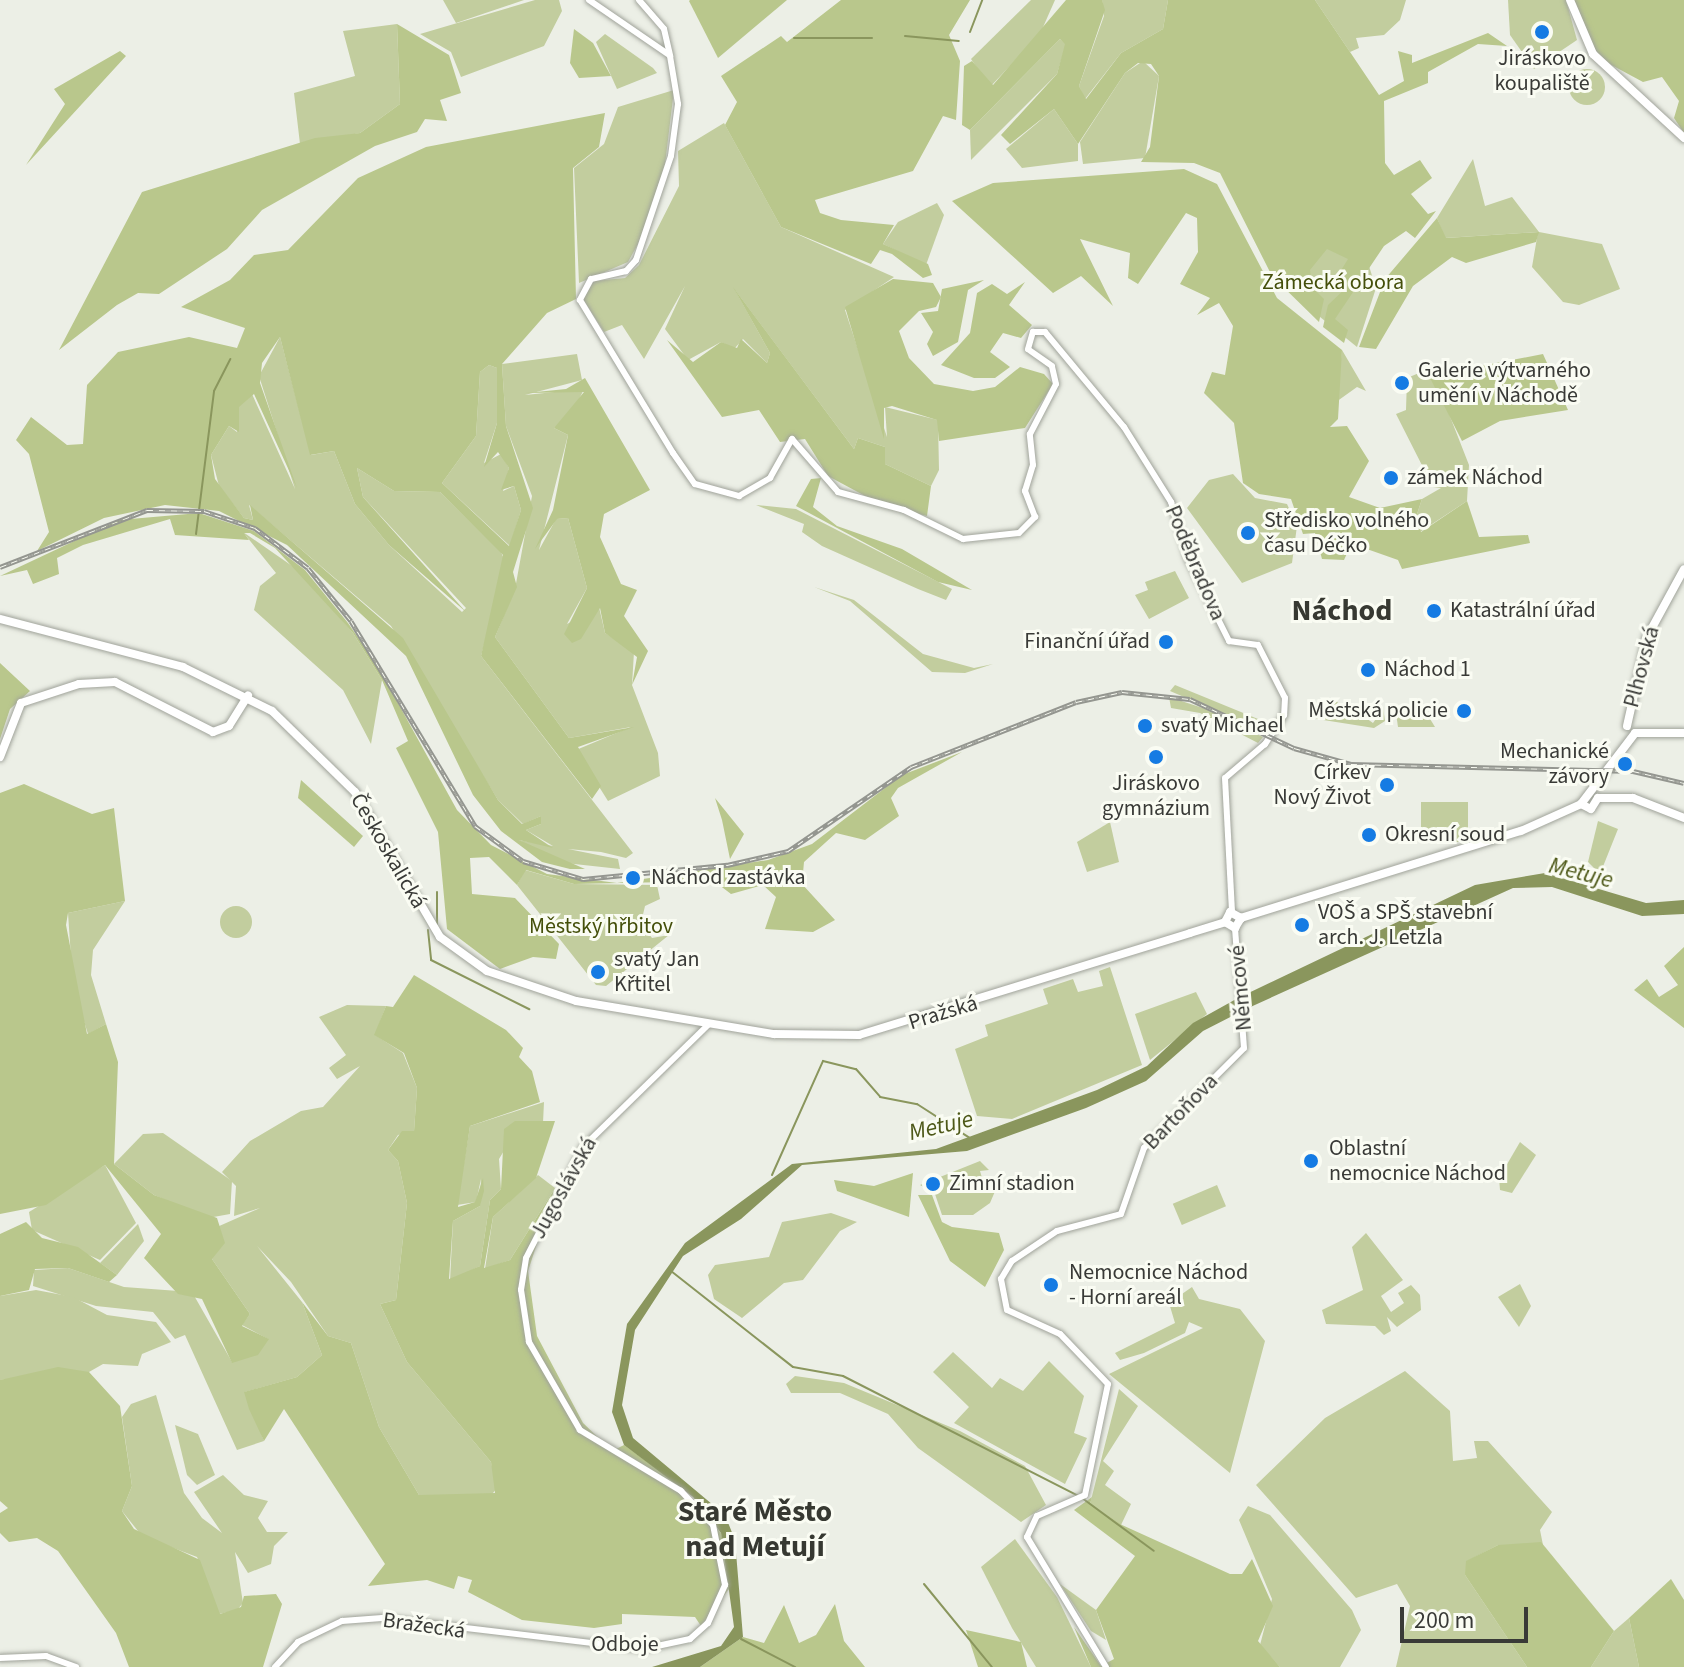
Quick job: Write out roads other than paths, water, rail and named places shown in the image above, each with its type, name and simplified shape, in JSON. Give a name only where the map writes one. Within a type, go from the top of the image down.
[{"type":"main road","points":[[1570,0],[1593,54],[1684,138]]},
{"type":"main road","name":"Plhovská","points":[[1624,741],[1647,637],[1684,569]]},
{"type":"main road","name":"Českoskalická","points":[[0,619],[166,662],[248,696],[344,777],[430,924],[460,955],[519,984],[651,1014]]},
{"type":"main road","points":[[0,757],[5,733],[25,700],[94,681],[115,682],[213,732],[229,726],[248,696]]},
{"type":"main road","points":[[1627,726],[1635,733]]},
{"type":"main road","points":[[1581,804],[1591,809],[1601,779],[1624,741],[1635,733],[1684,733]]},
{"type":"main road","points":[[1601,779],[1615,796]]},
{"type":"main road","points":[[1581,804],[1582,795],[1615,796],[1684,818]]},
{"type":"main road","points":[[1241,918],[1232,912],[1225,922],[1235,928],[1241,918],[1521,831],[1581,804]]},
{"type":"main road","name":"Pražská","points":[[651,1014],[708,1025],[814,1038],[888,1030],[1225,922]]},
{"type":"street","points":[[589,0],[670,56]]},
{"type":"street","points":[[639,0],[664,29],[670,56]]},
{"type":"street","name":"Poděbradova","points":[[670,56],[678,104],[661,197],[631,267],[591,279],[580,300],[638,399],[695,484],[709,493],[739,496],[759,488],[792,439],[838,492],[904,510],[963,539],[993,539],[1028,530],[1035,517],[1025,491],[1033,465],[1030,434],[1056,380],[1027,343],[1033,332],[1045,332],[1124,427],[1171,502],[1229,641],[1258,645],[1285,698],[1276,728],[1226,775],[1232,912]]},
{"type":"street","name":"Němcové","points":[[1235,928],[1244,1048]]},
{"type":"street","name":"Jugoslávská","points":[[708,1025],[583,1147],[526,1258],[521,1312],[552,1391],[593,1443],[681,1491],[718,1537]]},
{"type":"street","name":"Bartoňova","points":[[1106,1667],[1027,1537],[1037,1516],[1084,1496],[1108,1387],[1060,1334],[1007,1310],[1001,1276],[1057,1231],[1121,1214],[1144,1148],[1244,1048]]},
{"type":"street","name":"Odboje","points":[[492,1635],[634,1649],[690,1639],[724,1593],[718,1537]]},
{"type":"street","name":"Bražecká","points":[[275,1667],[298,1642],[342,1621],[382,1618],[492,1635]]},
{"type":"street","points":[[0,1658],[46,1656],[76,1667]]},
{"type":"waterway","points":[[970,32],[982,0]]},
{"type":"waterway","points":[[905,36],[959,41]]},
{"type":"waterway","points":[[794,38],[872,38]]},
{"type":"waterway","points":[[196,534],[214,391],[230,359]]},
{"type":"waterway","points":[[437,892],[437,924]]},
{"type":"waterway","points":[[428,930],[431,960],[529,1009]]},
{"type":"waterway","name":"Metuje","points":[[772,1175],[823,1061],[856,1069],[880,1097],[917,1104],[970,1138]]},
{"type":"waterway","points":[[671,1271],[793,1367],[843,1376],[1077,1495]]},
{"type":"waterway","points":[[1082,1498],[1154,1551]]},
{"type":"waterway","points":[[924,1584],[992,1667]]},
{"type":"waterway","points":[[741,1639],[795,1667]]},
{"type":"railway","points":[[0,567],[147,510],[204,511],[255,528],[308,568],[351,621],[475,826],[523,861],[583,879],[727,865],[788,851],[911,767],[1076,702],[1122,692],[1190,699],[1294,748],[1351,764],[1633,771],[1684,783]]},
{"type":"place","name":"Jiráskovo koupaliště","points":[[1542,32]]},
{"type":"place","name":"Galerie výtvarného umění v Náchodě","points":[[1402,383]]},
{"type":"place","name":"zámek Náchod","points":[[1391,478]]},
{"type":"place","name":"Středisko volného času Déčko","points":[[1248,533]]},
{"type":"place","name":"Katastrální úřad","points":[[1434,611]]},
{"type":"place","name":"Finanční úřad","points":[[1166,642]]},
{"type":"place","name":"Náchod 1","points":[[1368,670]]},
{"type":"place","name":"Městská policie","points":[[1464,711]]},
{"type":"place","name":"svatý Michael","points":[[1145,726]]},
{"type":"place","name":"Jiráskovo gymnázium","points":[[1156,757]]},
{"type":"place","name":"Mechanické závory","points":[[1625,764]]},
{"type":"place","name":"Církev Nový Život","points":[[1387,785]]},
{"type":"place","name":"Okresní soud","points":[[1369,835]]},
{"type":"place","name":"Náchod zastávka","points":[[633,878]]},
{"type":"place","name":"VOŠ a SPŠ stavební arch. J. Letzla","points":[[1302,925]]},
{"type":"place","name":"svatý Jan Křtitel","points":[[598,972]]},
{"type":"place","name":"Oblastní nemocnice Náchod","points":[[1311,1161]]},
{"type":"place","name":"Zimní stadion","points":[[933,1184]]},
{"type":"place","name":"Nemocnice Náchod - Horní areál","points":[[1051,1285]]},
{"type":"district","name":"Náchod","points":[[1342,611]]},
{"type":"district","name":"Staré Město nad Metují","points":[[755,1529]]},
{"type":"park label","name":"Zámecká obora","points":[[1333,283]]},
{"type":"park label","name":"Městský hřbitov","points":[[601,927]]}]
